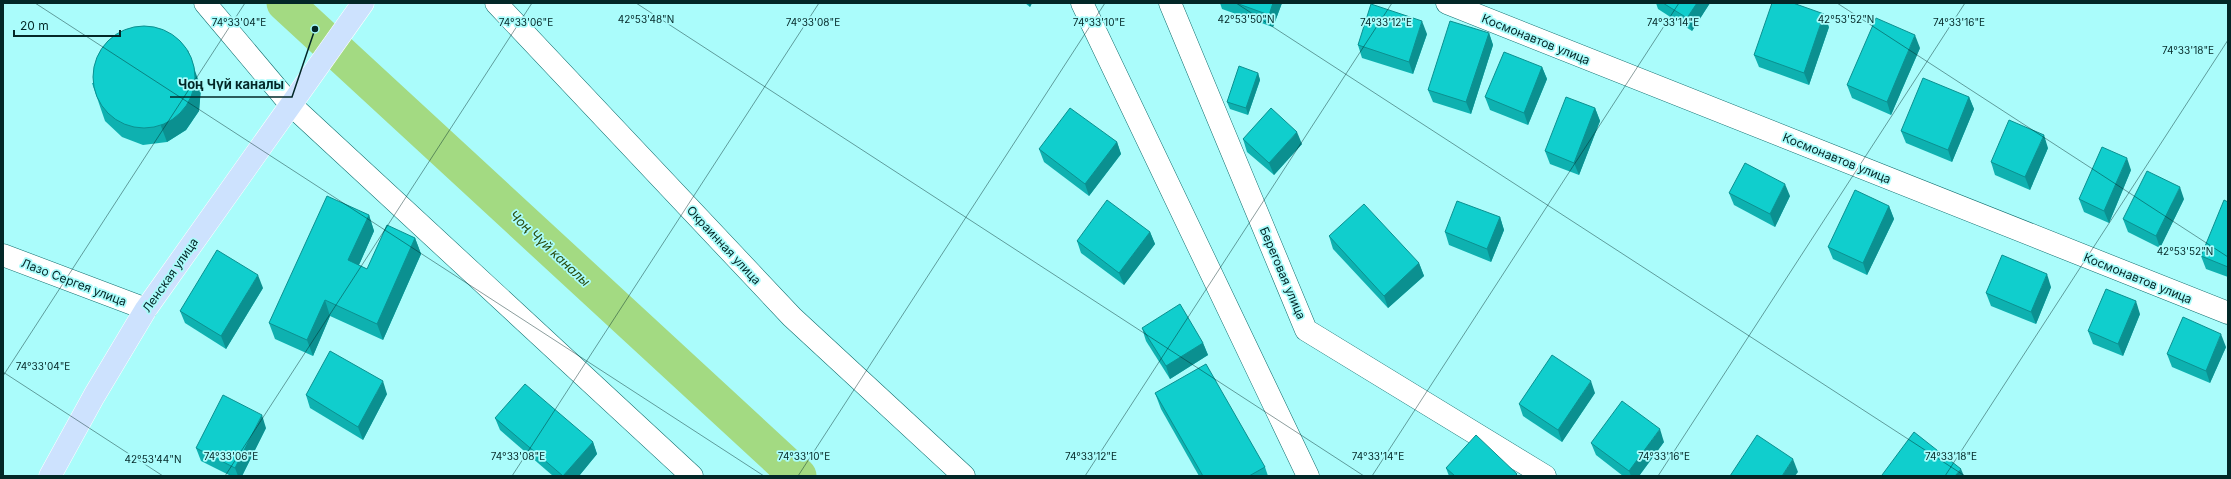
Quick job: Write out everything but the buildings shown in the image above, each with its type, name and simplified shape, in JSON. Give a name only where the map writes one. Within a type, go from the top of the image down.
[{"type":"main road","name":"Ленская улица","points":[[50,476],[94,396],[146,309],[362,3]]},
{"type":"street","points":[[205,3],[290,104],[687,474]]},
{"type":"street","name":"Окраинная улица","points":[[496,3],[792,317],[964,476]]},
{"type":"street","points":[[1082,3],[1308,476]]},
{"type":"street","name":"Береговая улица","points":[[1170,3],[1306,330],[1544,476]]},
{"type":"street","name":"Космонавтов улица","points":[[1447,3],[2228,314]]},
{"type":"street","name":"Лазо Сергея улица","points":[[3,255],[146,309]]},
{"type":"waterway","name":"Чоң Чүй каналы","points":[[285,3],[798,476]]},
{"type":"place","name":"Чоң Чүй каналы","points":[[315,29]]}]
